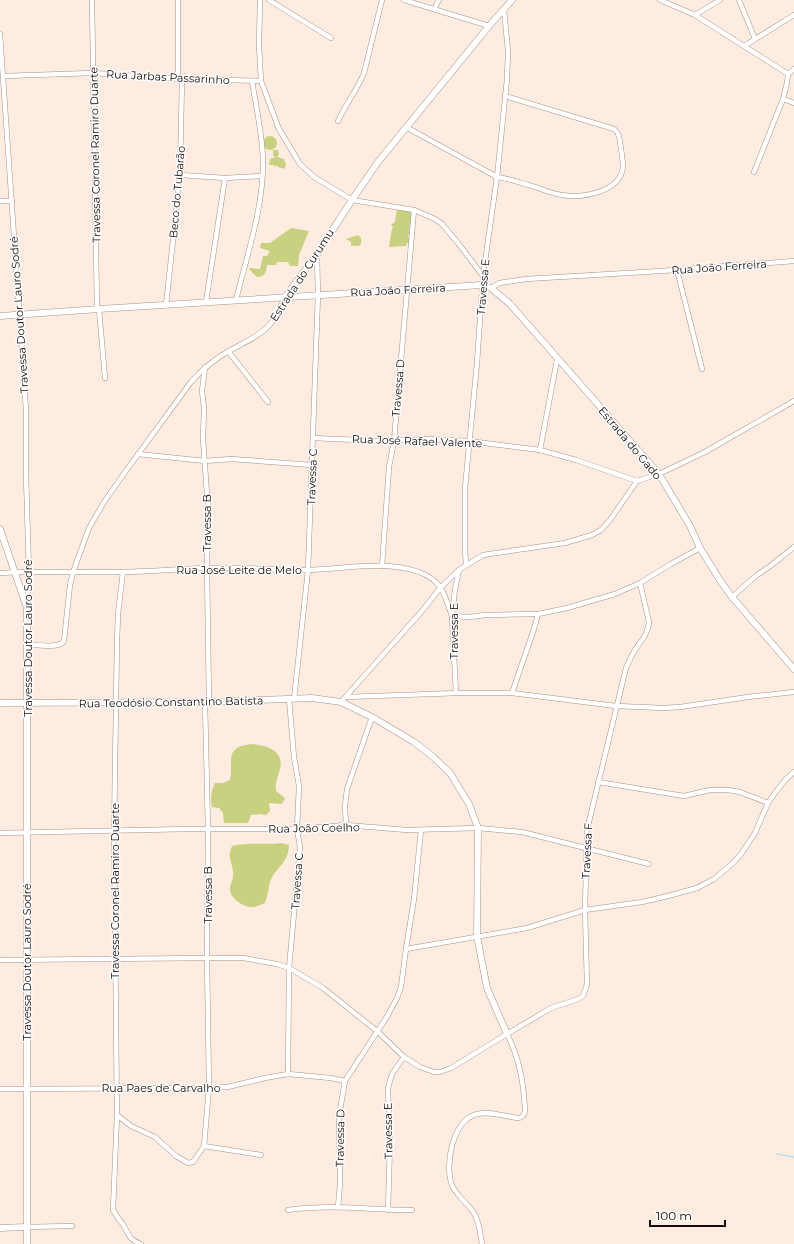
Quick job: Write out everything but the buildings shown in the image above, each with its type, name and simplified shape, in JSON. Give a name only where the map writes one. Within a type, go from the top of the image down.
[{"type":"street","name":"Travessa Coronel Ramiro Duarte","points":[[92,0],[98,309],[105,378]]},
{"type":"street","name":"Beco do Tubarão","points":[[166,305],[180,175],[178,0]]},
{"type":"street","points":[[260,0],[259,45],[261,81],[279,129],[300,164],[314,177],[352,200],[414,210],[435,219],[442,224],[483,276]]},
{"type":"street","points":[[268,0],[331,38]]},
{"type":"street","points":[[338,121],[344,108],[360,83],[364,73],[382,0]]},
{"type":"street","points":[[404,0],[490,26]]},
{"type":"street","points":[[434,9],[439,0]]},
{"type":"street","name":"Estrada do Curumu","points":[[27,644],[56,646],[64,641],[70,585],[73,572],[89,528],[97,513],[138,454],[182,393],[205,367],[228,351],[252,338],[268,326],[276,315],[285,297],[317,254],[378,162],[512,0]]},
{"type":"street","points":[[660,0],[695,15],[788,74]]},
{"type":"street","points":[[695,15],[720,0]]},
{"type":"street","points":[[739,0],[755,39]]},
{"type":"street","name":"Travessa E","points":[[466,565],[465,488],[482,285],[497,177],[507,79],[508,51],[504,10]]},
{"type":"street","points":[[744,46],[794,15]]},
{"type":"street","name":"Travessa Doutor Lauro Sodré","points":[[0,34],[26,410],[26,476],[29,572],[27,608],[26,1244]]},
{"type":"street","points":[[754,172],[783,99],[788,74],[794,69]]},
{"type":"street","name":"Rua Jarbas Passarinho","points":[[3,76],[93,73],[180,79],[261,81]]},
{"type":"street","points":[[236,300],[254,231],[262,188],[262,147],[252,81]]},
{"type":"street","points":[[406,127],[497,177],[509,179],[562,195],[602,192],[608,189],[618,179],[623,168],[618,134],[614,129],[505,96]]},
{"type":"street","points":[[783,99],[794,103]]},
{"type":"street","points":[[180,175],[225,178],[262,176]]},
{"type":"street","points":[[206,302],[225,178]]},
{"type":"street","points":[[0,200],[12,201]]},
{"type":"street","name":"Travessa D","points":[[382,566],[389,467],[394,441],[414,210]]},
{"type":"street","name":"Travessa C","points":[[288,1074],[289,968],[300,847],[297,829],[299,786],[294,757],[292,699],[308,570],[318,295],[317,254]]},
{"type":"street","name":"Rua João Ferreira","points":[[0,316],[482,285],[491,288],[499,283],[526,279],[794,261]]},
{"type":"street","points":[[677,270],[702,369]]},
{"type":"street","name":"Estrada do Gado","points":[[491,288],[514,308],[557,360],[659,474],[690,526],[700,548],[732,597],[794,669]]},
{"type":"street","points":[[228,351],[268,402]]},
{"type":"street","points":[[540,450],[557,360]]},
{"type":"street","name":"Travessa B","points":[[204,1146],[209,1088],[207,958],[208,508],[203,439],[204,408],[202,392],[205,367]]},
{"type":"street","points":[[341,702],[422,611],[441,587],[466,565],[483,555],[565,543],[592,535],[601,530],[610,520],[636,481],[659,474],[705,452],[794,401]]},
{"type":"street","name":"Rua José Rafael Valente","points":[[313,438],[394,441],[430,439],[469,441],[540,450],[576,460],[636,481]]},
{"type":"street","points":[[138,454],[205,461],[231,459],[312,465]]},
{"type":"street","points":[[0,529],[27,608]]},
{"type":"street","points":[[732,597],[757,575],[794,547]]},
{"type":"street","points":[[441,587],[452,616],[470,617],[485,615],[538,614],[599,599],[640,583],[700,548]]},
{"type":"street","name":"Rua José Leite de Melo","points":[[0,573],[123,572],[207,568],[308,570],[382,566],[409,569],[419,572],[433,579],[441,587]]},
{"type":"street","name":"Travessa E","points":[[456,693],[452,616],[459,570]]},
{"type":"street","name":"Travessa Coronel Ramiro Duarte","points":[[123,572],[118,621],[114,831],[117,1115],[113,1210],[125,1228],[126,1234],[130,1238],[142,1244]]},
{"type":"street","name":"Travessa F","points":[[507,1034],[551,1008],[583,996],[587,984],[585,910],[586,830],[626,668],[648,628],[649,622],[640,583]]},
{"type":"street","points":[[512,693],[538,614]]},
{"type":"street","points":[[346,697],[456,693],[512,693],[616,706],[664,708],[680,707],[748,696],[794,692]]},
{"type":"street","name":"Rua Teodósio Constantino Batista","points":[[0,704],[116,704],[312,698],[341,702],[372,717],[414,742],[431,755],[450,774],[469,804],[478,828]]},
{"type":"street","points":[[346,825],[345,806],[347,790],[372,717]]},
{"type":"street","points":[[406,949],[527,928],[585,910],[619,906],[668,896],[696,888],[709,881],[733,863],[747,846],[768,803],[781,785],[794,772]]},
{"type":"street","points":[[598,782],[684,796],[710,790],[728,790],[740,792],[768,803]]},
{"type":"street","name":"Rua João Coelho","points":[[0,833],[297,829],[346,825],[407,830],[478,828],[522,832],[648,864]]},
{"type":"street","points":[[478,828],[478,936],[487,988],[513,1046],[523,1086],[525,1111],[522,1117],[517,1118],[496,1113],[485,1113],[470,1116],[459,1128],[449,1156],[448,1170],[451,1183],[457,1193],[473,1212],[482,1244]]},
{"type":"street","name":"Travessa D","points":[[338,1207],[340,1184],[339,1116],[345,1081],[398,998],[403,977],[414,899],[421,830]]},
{"type":"street","points":[[0,960],[243,958],[264,960],[289,968],[323,988],[377,1031],[404,1057],[428,1071],[440,1072],[451,1068],[507,1034]]},
{"type":"street","name":"Travessa E","points":[[388,1210],[390,1144],[388,1088],[392,1074],[404,1057]]},
{"type":"street","name":"Rua Paes de Carvalho","points":[[0,1089],[209,1088],[228,1087],[271,1076],[288,1074],[331,1078],[345,1081]]},
{"type":"street","points":[[117,1115],[131,1126],[155,1137],[176,1156],[188,1163],[193,1162],[204,1146],[261,1155]]},
{"type":"street","points":[[288,1210],[314,1207],[338,1207],[412,1210]]},
{"type":"street","points":[[0,1228],[72,1226]]},
{"type":"green space","points":[[270,136],[275,138],[277,143],[275,148],[270,150],[265,148],[263,143],[265,138]]},
{"type":"green space","points":[[273,150],[278,150],[279,154],[277,157],[284,159],[286,165],[284,169],[278,167],[277,165],[275,167],[274,165],[269,165],[270,159],[276,157],[273,156]]},
{"type":"green space","points":[[397,209],[412,212],[408,237],[410,238],[410,243],[407,243],[406,246],[389,247],[392,228],[394,228],[391,225],[395,222]]},
{"type":"green space","points":[[291,228],[309,231],[299,255],[298,266],[290,266],[288,262],[277,262],[276,265],[267,265],[265,274],[257,277],[249,269],[260,269],[263,256],[267,256],[270,251],[260,248],[261,243],[270,243]]},
{"type":"green space","points":[[358,235],[361,238],[361,244],[359,246],[351,246],[351,242],[346,239]]},
{"type":"green space","points":[[251,744],[268,747],[280,757],[281,763],[276,782],[276,791],[285,798],[282,804],[269,803],[270,811],[266,815],[251,815],[248,823],[224,823],[223,813],[219,808],[212,807],[211,798],[215,783],[223,783],[230,780],[233,752],[236,748]]},
{"type":"green space","points":[[281,843],[289,845],[288,852],[284,861],[272,877],[265,903],[252,907],[237,902],[232,896],[230,890],[233,876],[230,858],[232,846],[244,844]]},
{"type":"waterway","points":[[777,1154],[794,1157]]}]
